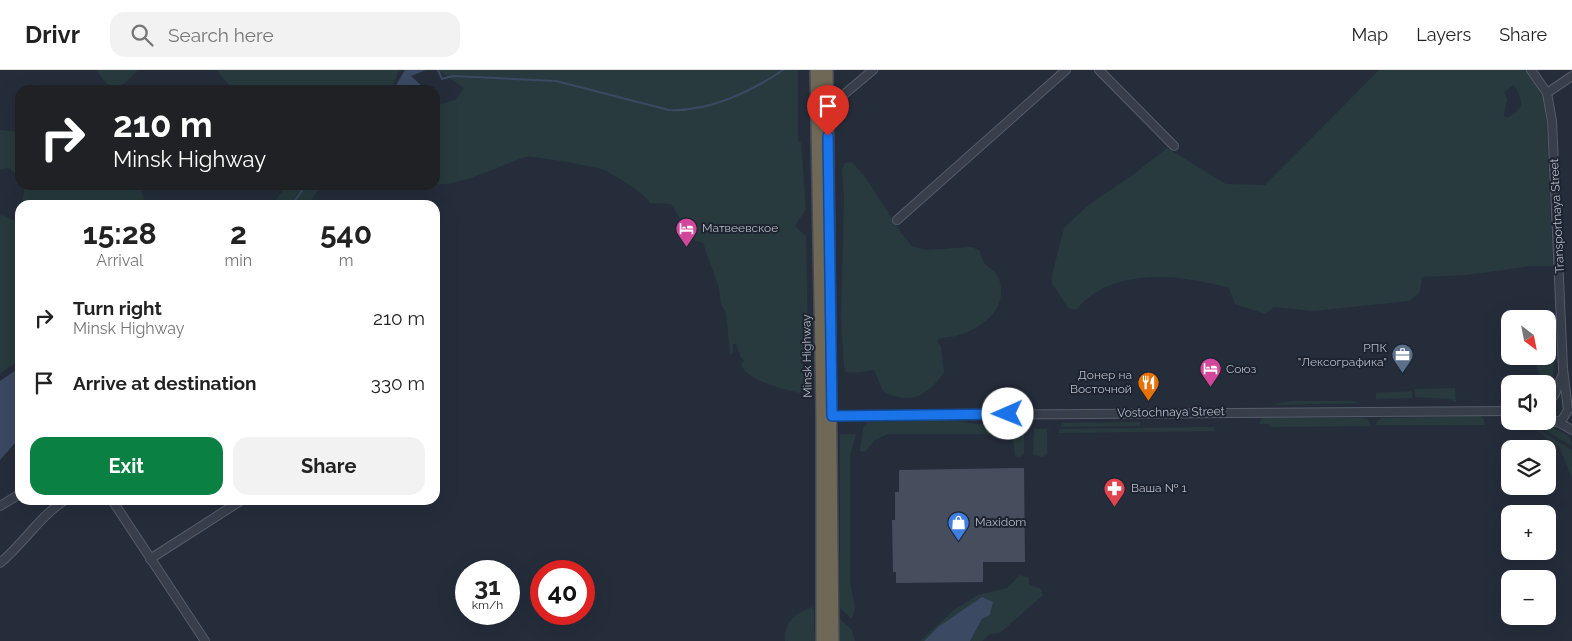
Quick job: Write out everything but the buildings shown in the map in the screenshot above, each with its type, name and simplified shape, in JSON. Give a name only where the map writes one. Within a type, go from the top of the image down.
[{"type":"highway","name":"Minsk Highway","points":[[816,70],[833,641]]},
{"type":"highway","name":"Minsk Highway","points":[[822,641],[827,416],[827,70]]},
{"type":"street","points":[[842,96],[873,70]]},
{"type":"street","points":[[897,220],[1066,70]]},
{"type":"street","points":[[1099,70],[1174,146]]},
{"type":"street","points":[[1531,70],[1547,93],[1572,76]]},
{"type":"street","name":"Transportnaya Street","points":[[1547,93],[1555,161],[1563,369],[1567,410],[1572,423]]},
{"type":"street","points":[[1556,386],[1563,369]]},
{"type":"street","points":[[1556,400],[1561,400],[1567,410],[1562,420],[1558,422],[1572,430]]},
{"type":"street","name":"Vostochnaya Street","points":[[827,416],[1501,411]]},
{"type":"street","points":[[0,506],[15,497]]},
{"type":"street","points":[[0,562],[24,541],[48,512],[58,505]]},
{"type":"street","points":[[115,505],[205,641]]},
{"type":"street","points":[[150,559],[234,505]]},
{"type":"shaded area","points":[[96,70],[138,70],[121,85],[109,85]]},
{"type":"shaded area","points":[[217,70],[399,70],[393,85],[229,85]]},
{"type":"shaded area","points":[[438,70],[798,70],[798,140],[801,143],[806,209],[795,226],[806,236],[808,346],[802,357],[804,381],[799,393],[767,384],[746,372],[741,366],[744,360],[740,356],[736,344],[733,344],[733,352],[730,354],[726,313],[721,304],[719,288],[703,243],[694,240],[671,204],[650,203],[636,190],[604,170],[531,157],[516,160],[468,179],[440,184],[440,104],[457,99],[464,88]]},
{"type":"shaded area","points":[[1379,70],[1528,70],[1543,97],[1546,116],[1553,266],[1531,266],[1467,275],[1422,277],[1420,292],[1409,301],[1314,311],[1274,307],[1265,314],[1235,304],[1229,288],[1189,279],[1148,277],[1127,280],[1108,286],[1091,296],[1076,310],[1068,308],[1052,283],[1052,275],[1064,228],[1087,206],[1134,174],[1167,148],[1226,184],[1265,185]],"holes":[[[1514,85],[1520,96],[1521,104],[1520,108],[1507,118],[1504,116],[1507,99],[1504,92]]]},
{"type":"shaded area","points":[[0,130],[15,132],[15,173],[8,168],[0,170]]},
{"type":"shaded area","points":[[852,162],[866,178],[901,233],[912,246],[926,250],[972,247],[980,251],[986,265],[999,279],[1000,298],[992,314],[977,327],[956,336],[937,340],[941,347],[944,373],[931,388],[924,393],[910,398],[902,398],[883,391],[874,370],[853,373],[846,372],[844,367],[841,318],[844,198],[842,170],[845,163]]},
{"type":"shaded area","points":[[24,190],[140,190],[145,200],[23,200]]},
{"type":"shaded area","points":[[283,190],[318,190],[311,200],[276,200]]},
{"type":"shaded area","points":[[3,215],[15,221],[15,363],[0,374],[0,216]]},
{"type":"shaded area","points":[[1537,365],[1554,365],[1553,375],[1540,375]]},
{"type":"shaded area","points":[[1455,388],[1456,402],[1449,399],[1415,397],[1415,389]]},
{"type":"shaded area","points":[[1412,391],[1412,398],[1376,399],[1376,393]]},
{"type":"shaded area","points":[[1292,401],[1351,401],[1362,403],[1274,405]]},
{"type":"shaded area","points":[[1479,416],[1484,419],[1485,425],[1376,425],[1377,421],[1382,418]]},
{"type":"shaded area","points":[[1262,418],[1362,418],[1367,419],[1371,426],[1270,427],[1269,424],[1259,424]]},
{"type":"shaded area","points":[[949,420],[977,424],[1015,424],[1024,435],[1024,453],[1020,457],[1015,456],[1013,440],[1009,434],[888,434],[875,440],[865,452],[860,451],[863,428],[868,422]]},
{"type":"shaded area","points":[[1140,422],[1140,426],[1060,427],[1063,423]]},
{"type":"shaded area","points":[[1214,427],[1215,431],[1059,433],[1059,429]]},
{"type":"shaded area","points":[[1034,429],[1052,429],[1047,430],[1047,454],[1043,457],[1033,455]]},
{"type":"shaded area","points":[[1556,429],[1569,436],[1572,446],[1545,430]]},
{"type":"shaded area","points":[[1537,430],[1555,440],[1550,440]]},
{"type":"shaded area","points":[[840,434],[856,434],[850,455],[850,582],[855,608],[852,619],[840,608]]},
{"type":"shaded area","points":[[1556,441],[1572,450],[1572,478],[1559,447],[1556,445]]},
{"type":"shaded area","points":[[1020,575],[1029,578],[1029,584],[1041,589],[1043,595],[1000,633],[990,634],[982,641],[970,641],[982,619],[990,615],[993,602],[938,627],[924,641],[920,641],[954,610],[978,595],[1007,588]]},
{"type":"shaded area","points":[[812,607],[814,610],[815,641],[785,641],[785,634],[792,619],[800,612]]},
{"type":"shaded area","points":[[840,619],[852,630],[855,641],[840,641]]},
{"type":"water","points":[[405,70],[426,70],[411,76],[421,85],[396,85]]},
{"type":"water","points":[[15,370],[15,443],[0,460],[0,381]]},
{"type":"water","points":[[982,597],[993,602],[990,615],[982,619],[970,641],[924,641],[938,627]]},
{"type":"waterway","points":[[438,70],[442,79],[453,76],[556,81],[669,110],[699,108],[729,99],[757,86],[783,70]]},
{"type":"waterway","points":[[296,200],[302,190]]},
{"type":"place","name":"Матвеевское","points":[[686,247]]},
{"type":"place","name":"РПК \"Лексографика\"","points":[[1403,374]]},
{"type":"place","name":"Союз","points":[[1210,388]]},
{"type":"place","name":"Донер на Восточной","points":[[1148,401]]},
{"type":"place","name":"Ваша № 1","points":[[1115,507]]},
{"type":"place","name":"Maxidom","points":[[959,541]]},
{"type":"route","points":[[828,136],[832,416],[1008,414]]}]
